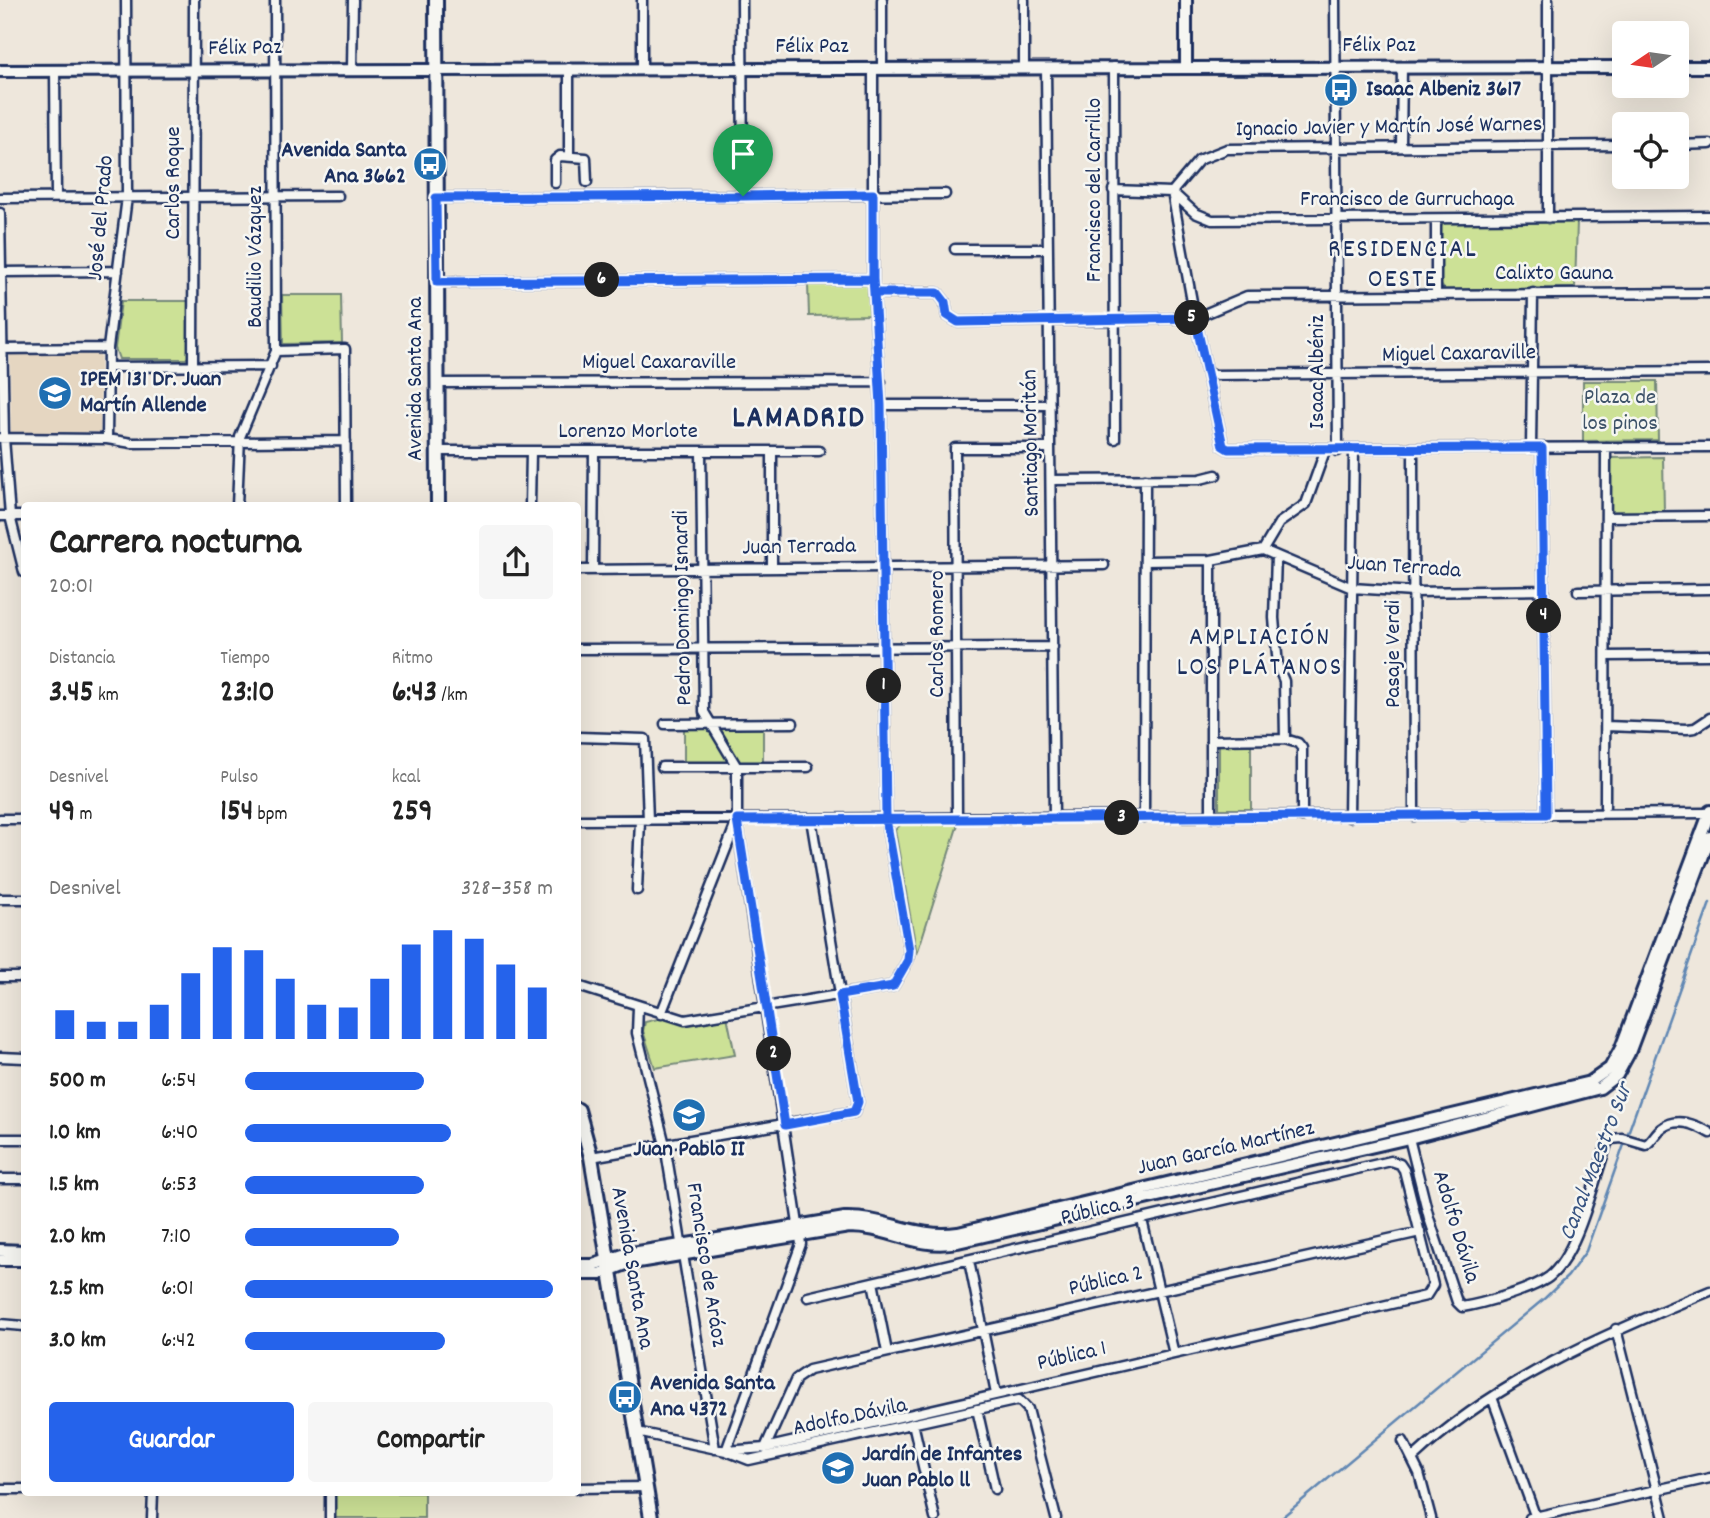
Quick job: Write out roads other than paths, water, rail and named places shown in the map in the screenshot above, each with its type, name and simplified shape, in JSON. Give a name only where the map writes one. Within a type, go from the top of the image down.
[{"type":"main road","name":"Avenida Santa Ana","points":[[436,0],[438,502]]},
{"type":"main road","points":[[1186,0],[1186,68]]},
{"type":"main road","name":"Félix Paz","points":[[0,71],[1612,67]]},
{"type":"main road","points":[[1689,67],[1710,67]]},
{"type":"main road","name":"Juan García Martínez","points":[[581,1273],[610,1265],[857,1217],[923,1235],[958,1233],[1590,1083],[1610,1068],[1621,1048],[1710,812]]},
{"type":"main road","name":"Juan García Martínez","points":[[801,1229],[859,1227],[916,1243],[946,1244],[1409,1138],[1587,1093],[1612,1080],[1629,1053],[1710,837]]},
{"type":"main road","name":"Avenida Santa Ana","points":[[581,1121],[591,1157],[651,1518]]},
{"type":"main road","points":[[0,1250],[21,1251]]},
{"type":"main road","points":[[0,1260],[21,1260]]},
{"type":"main road","name":"Juan García Martínez","points":[[581,1265],[610,1265]]},
{"type":"street","name":"José del Prado","points":[[107,439],[108,348],[127,197],[127,0]]},
{"type":"street","name":"Carlos Roque","points":[[193,366],[194,0]]},
{"type":"street","name":"Baudilio Vázquez","points":[[237,502],[239,443],[276,351],[275,0]]},
{"type":"street","points":[[352,0],[352,69]]},
{"type":"street","points":[[642,0],[642,68]]},
{"type":"street","points":[[742,0],[743,196]]},
{"type":"street","points":[[581,986],[638,1007],[685,1020],[893,986],[908,960],[909,950],[886,819],[881,382],[873,279],[877,68],[882,0]]},
{"type":"street","points":[[1024,0],[1024,68]]},
{"type":"street","name":"Isaac Albéniz","points":[[1335,0],[1338,451]]},
{"type":"street","points":[[1548,0],[1548,218]]},
{"type":"street","name":"Francisco del Carrillo","points":[[1114,67],[1115,439]]},
{"type":"street","points":[[1401,147],[1402,67]]},
{"type":"street","points":[[569,68],[569,156]]},
{"type":"street","name":"Santiago Moritán","points":[[1046,68],[1054,818]]},
{"type":"street","points":[[55,71],[56,197]]},
{"type":"street","points":[[1689,145],[1710,144]]},
{"type":"street","name":"Ignacio Javier y Martín José Warnes","points":[[1172,192],[1199,160],[1227,149],[1612,145]]},
{"type":"street","points":[[555,183],[555,160],[569,156],[586,158],[587,182]]},
{"type":"street","points":[[1113,190],[1172,192],[1195,318],[1223,446],[1233,451],[1710,447]]},
{"type":"street","name":"Francisco de Gurruchaga","points":[[1172,192],[1195,213],[1212,220],[1710,216]]},
{"type":"street","points":[[436,198],[945,194]]},
{"type":"street","points":[[0,198],[338,196]]},
{"type":"street","points":[[0,213],[2,438],[10,516],[21,560]]},
{"type":"street","points":[[1436,219],[1436,294]]},
{"type":"street","points":[[955,249],[1048,249]]},
{"type":"street","points":[[1,272],[118,271]]},
{"type":"street","points":[[437,282],[873,279]]},
{"type":"street","name":"Calixto Gauna","points":[[874,293],[938,293],[945,302],[947,315],[958,322],[1195,318],[1247,296],[1710,293]]},
{"type":"street","points":[[1531,448],[1533,293]]},
{"type":"street","points":[[1,349],[108,348]]},
{"type":"street","points":[[276,351],[343,348],[347,352],[346,502]]},
{"type":"street","points":[[108,367],[271,366]]},
{"type":"street","name":"Miguel Caxaraville","points":[[1208,375],[1710,371]]},
{"type":"street","name":"Miguel Caxaraville","points":[[437,383],[881,382]]},
{"type":"street","points":[[881,405],[1050,405]]},
{"type":"street","points":[[2,438],[107,439],[132,443],[346,441]]},
{"type":"street","name":"Carlos Romero","points":[[957,819],[955,448],[1050,447]]},
{"type":"street","points":[[1605,806],[1606,447]]},
{"type":"street","points":[[1542,448],[1546,814]]},
{"type":"street","name":"Lorenzo Morlote","points":[[438,451],[818,451]]},
{"type":"street","points":[[530,502],[531,451]]},
{"type":"street","points":[[593,569],[594,451]]},
{"type":"street","name":"Pedro Domingo Isnardi","points":[[701,451],[704,712],[737,767]]},
{"type":"street","points":[[772,451],[772,568]]},
{"type":"street","points":[[1145,561],[1211,560],[1263,550],[1279,523],[1306,504],[1325,451]]},
{"type":"street","name":"Isaac Albéniz","points":[[1349,817],[1353,451]]},
{"type":"street","name":"Pasaje Verdi","points":[[1413,451],[1414,816]]},
{"type":"street","points":[[1051,480],[1200,480],[1216,475]]},
{"type":"street","points":[[1144,818],[1145,479]]},
{"type":"street","points":[[0,516],[21,516]]},
{"type":"street","points":[[1606,517],[1710,516]]},
{"type":"street","name":"Juan Terrada","points":[[1263,550],[1352,587],[1413,592],[1544,590]]},
{"type":"street","points":[[1276,556],[1274,618],[1277,661],[1284,681],[1285,739]]},
{"type":"street","points":[[1211,560],[1211,817]]},
{"type":"street","name":"Juan Terrada","points":[[581,570],[1104,565]]},
{"type":"street","points":[[1578,590],[1710,589]]},
{"type":"street","points":[[581,649],[1054,647]]},
{"type":"street","points":[[1606,656],[1710,655]]},
{"type":"street","points":[[1606,726],[1687,729],[1695,728],[1710,718]]},
{"type":"street","points":[[665,724],[793,723]]},
{"type":"street","points":[[581,737],[645,739],[644,820],[637,890]]},
{"type":"street","points":[[1211,740],[1285,739],[1298,743],[1302,748],[1302,817]]},
{"type":"street","points":[[662,767],[808,767]]},
{"type":"street","points":[[726,1451],[801,1244],[801,1229],[737,820],[737,767]]},
{"type":"street","points":[[581,820],[1349,817],[1710,812]]},
{"type":"street","points":[[0,819],[21,819]]},
{"type":"street","points":[[661,1014],[737,820]]},
{"type":"street","points":[[591,1157],[854,1112],[858,1102],[811,820]]},
{"type":"street","points":[[0,899],[21,899]]},
{"type":"street","points":[[0,977],[21,977]]},
{"type":"street","name":"Francisco de Aráoz","points":[[638,1007],[637,1033],[666,1145],[715,1449]]},
{"type":"street","points":[[0,1057],[21,1058]]},
{"type":"street","name":"Adolfo Dávila","points":[[1409,1138],[1429,1218],[1457,1302],[1462,1307],[1535,1284],[1547,1279],[1557,1269],[1571,1246],[1611,1139],[1622,1138],[1646,1145],[1661,1128],[1687,1122],[1710,1133]]},
{"type":"street","points":[[0,1139],[21,1139]]},
{"type":"street","name":"Pública 3","points":[[807,1297],[1387,1162],[1398,1162],[1404,1170],[1420,1231]]},
{"type":"street","points":[[0,1179],[21,1179]]},
{"type":"street","points":[[1142,1220],[1174,1354]]},
{"type":"street","name":"Pública 2","points":[[765,1448],[802,1373],[1420,1231]]},
{"type":"street","name":"Pública 1","points":[[726,1451],[765,1448],[1426,1296],[1433,1285],[1420,1231]]},
{"type":"street","points":[[969,1261],[996,1394]]},
{"type":"street","points":[[873,1282],[887,1352]]},
{"type":"street","points":[[1413,1458],[1449,1426],[1564,1355],[1616,1329],[1710,1291]]},
{"type":"street","points":[[0,1324],[21,1326]]},
{"type":"street","points":[[1616,1329],[1664,1518]]},
{"type":"street","name":"Adolfo Dávila","points":[[637,1432],[726,1451],[749,1460],[1019,1400],[1028,1409],[1055,1518]]},
{"type":"street","points":[[1493,1400],[1534,1517],[1710,1478]]},
{"type":"street","points":[[977,1409],[995,1489]]},
{"type":"street","points":[[914,1423],[934,1518]]},
{"type":"street","points":[[1404,1441],[1413,1458],[1431,1518]]},
{"type":"street","points":[[581,1488],[646,1487]]},
{"type":"street","points":[[0,1489],[21,1489]]},
{"type":"street","points":[[152,1518],[153,1496]]},
{"type":"street","points":[[330,1496],[331,1518]]},
{"type":"waterway","name":"Canal Maestro Sur","points":[[1627,1136],[1710,903]]},
{"type":"waterway","name":"Canal Maestro Sur","points":[[1281,1518],[1568,1276],[1586,1251],[1625,1142]]},
{"type":"place","name":"Isaac Albeniz 3617","points":[[1341,90]]},
{"type":"place","name":"Avenida Santa Ana 3662","points":[[430,164]]},
{"type":"place","name":"IPEM 131 Dr. Juan Martín Allende","points":[[55,393]]},
{"type":"place","name":"Juan Pablo II","points":[[689,1115]]},
{"type":"place","name":"Avenida Santa Ana 4372","points":[[625,1397]]},
{"type":"place","name":"Jardín de Infantes Juan Pablo ll","points":[[838,1468]]},
{"type":"district","name":"RESIDENCIAL OESTE","points":[[1403,265]]},
{"type":"district","name":"LAMADRID","points":[[799,420]]},
{"type":"district","name":"AMPLIACIÓN LOS PLÁTANOS","points":[[1260,653]]},
{"type":"park label","name":"Plaza de los pinos","points":[[1620,411]]}]
